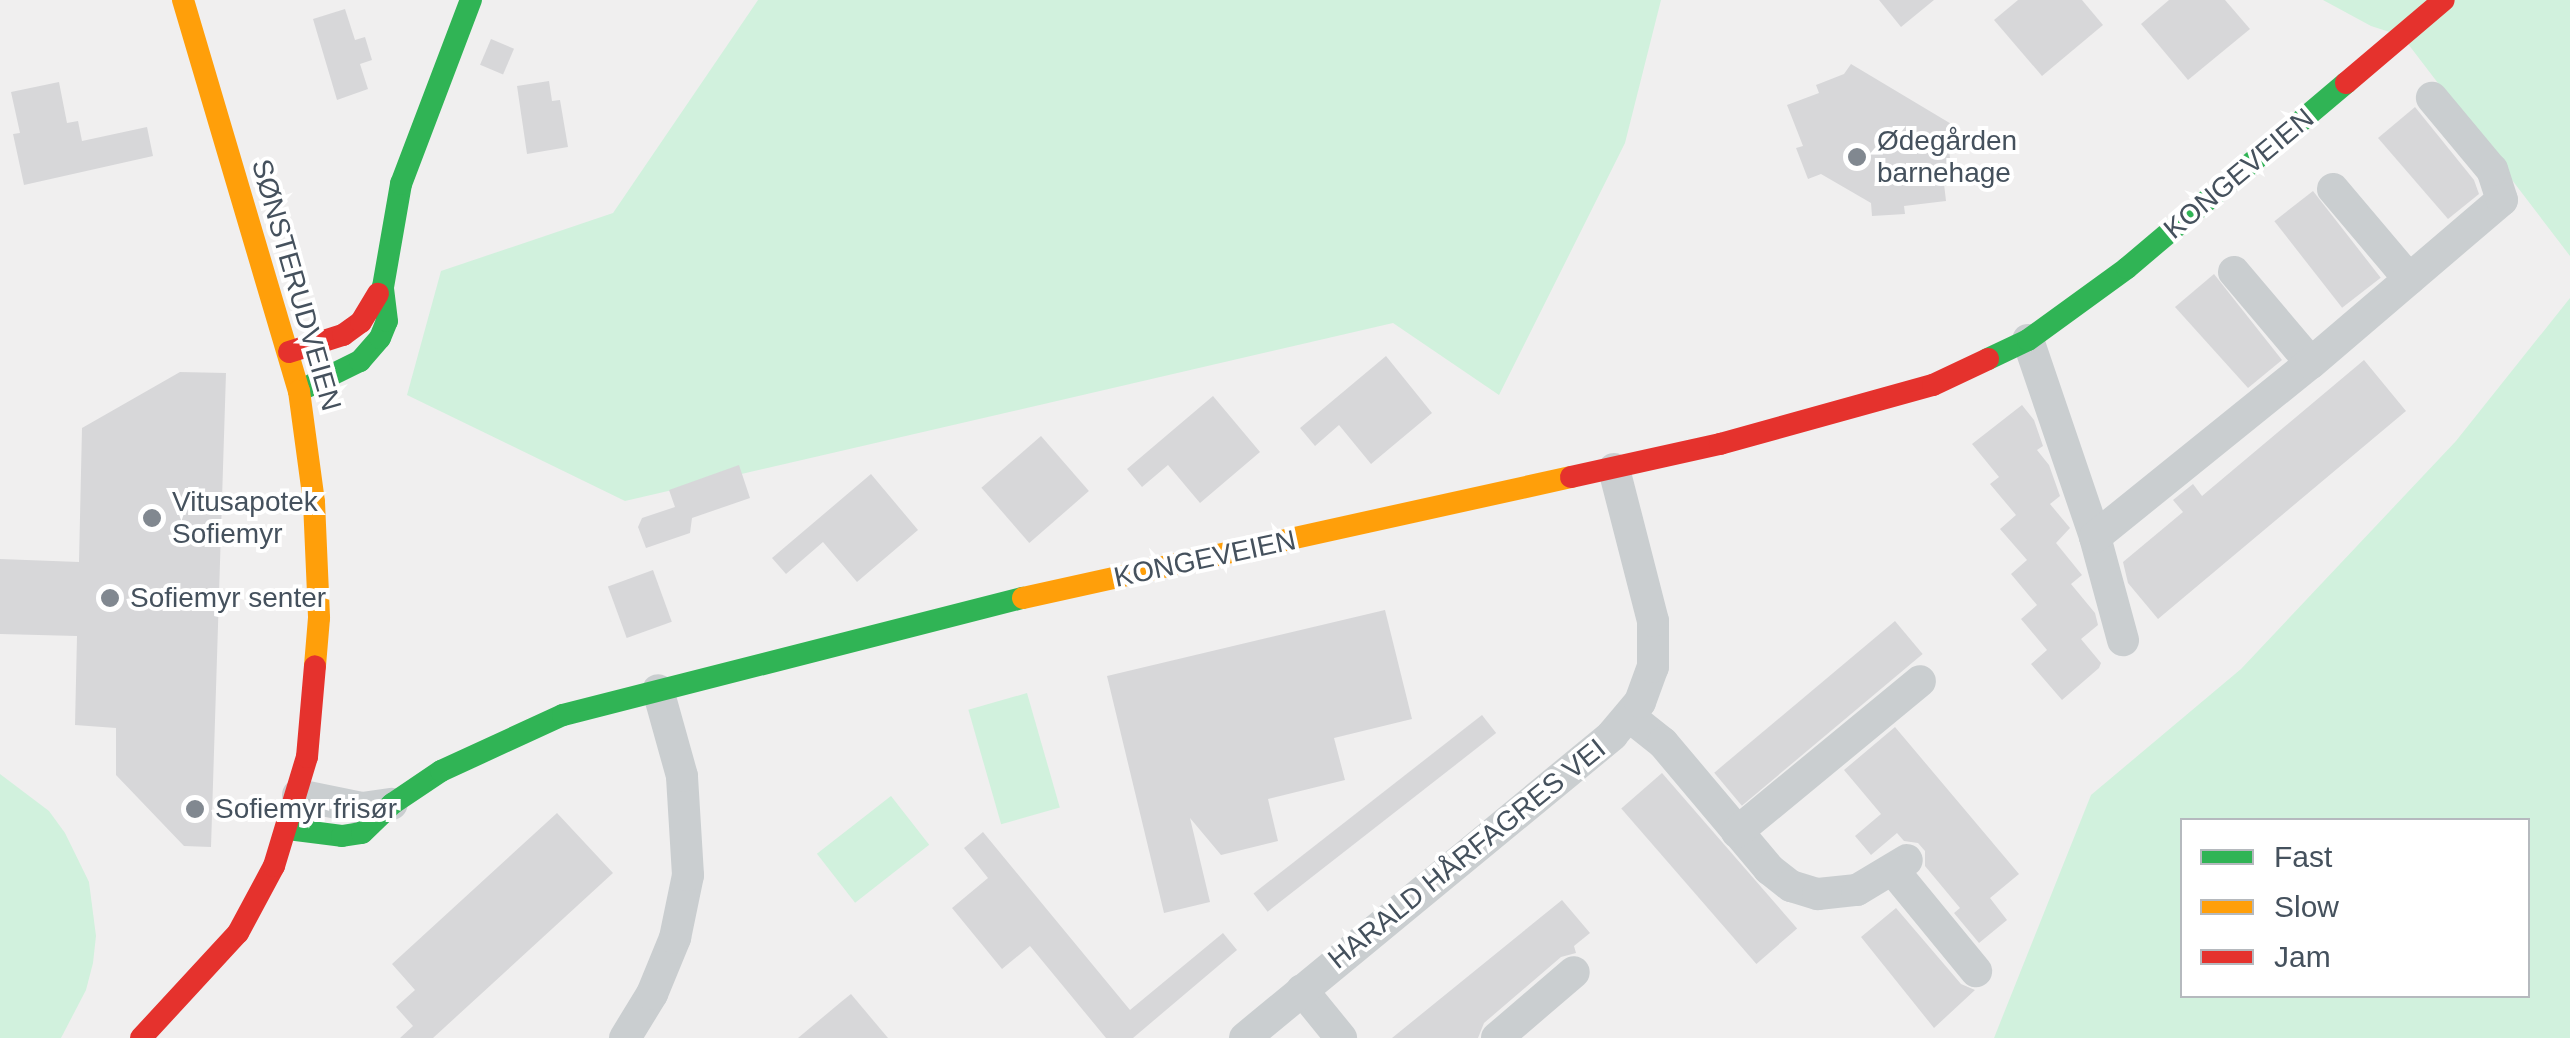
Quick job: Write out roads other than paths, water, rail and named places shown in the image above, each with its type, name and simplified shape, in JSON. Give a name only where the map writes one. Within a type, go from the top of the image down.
[{"type":"street","name":"SØNSTERUDVEIEN","points":[[183,0],[289,352],[299,391],[314,502],[319,618],[311,730],[288,829]]},
{"type":"street","points":[[299,391],[344,372],[371,352],[386,321],[383,286],[396,203],[410,152],[471,0]]},
{"type":"street","name":"KONGEVEIEN","points":[[288,829],[354,835],[369,829],[392,804],[463,760],[562,715],[988,606],[1614,469],[1933,385],[2028,340],[2127,268],[2444,0]]},
{"type":"street","points":[[2095,537],[2311,363],[2502,200],[2492,170],[2432,98]]},
{"type":"street","points":[[2333,189],[2409,279]]},
{"type":"street","points":[[2234,272],[2311,363]]},
{"type":"street","points":[[289,352],[352,330],[383,286]]},
{"type":"street","points":[[2028,340],[2095,537],[2123,640]]},
{"type":"street","name":"HARALD HÅRFAGRES VEI","points":[[1244,1038],[1612,735],[1629,716],[1654,668],[1653,621],[1614,469]]},
{"type":"street","points":[[1738,832],[1920,681]]},
{"type":"street","points":[[625,1038],[652,994],[675,938],[688,875],[682,776],[658,690]]},
{"type":"street","name":"HARALD HÅRFAGRES VEI","points":[[1629,716],[1663,744],[1769,869],[1803,891],[1833,894],[1857,890],[1900,865],[1976,971]]},
{"type":"street","points":[[298,795],[362,808],[392,804]]},
{"type":"street","points":[[141,1038],[238,933],[264,887],[288,829]]},
{"type":"street","points":[[1497,1038],[1574,972]]},
{"type":"street","name":"HARALD HÅRFAGRES VEI","points":[[1302,990],[1341,1038]]},
{"type":"place","name":"Ødegården barnehage","points":[[1857,157]]},
{"type":"place","name":"Vitusapotek Sofiemyr","points":[[152,518]]},
{"type":"place","name":"Sofiemyr senter","points":[[110,598]]},
{"type":"place","name":"Sofiemyr frisør","points":[[195,809]]}]
